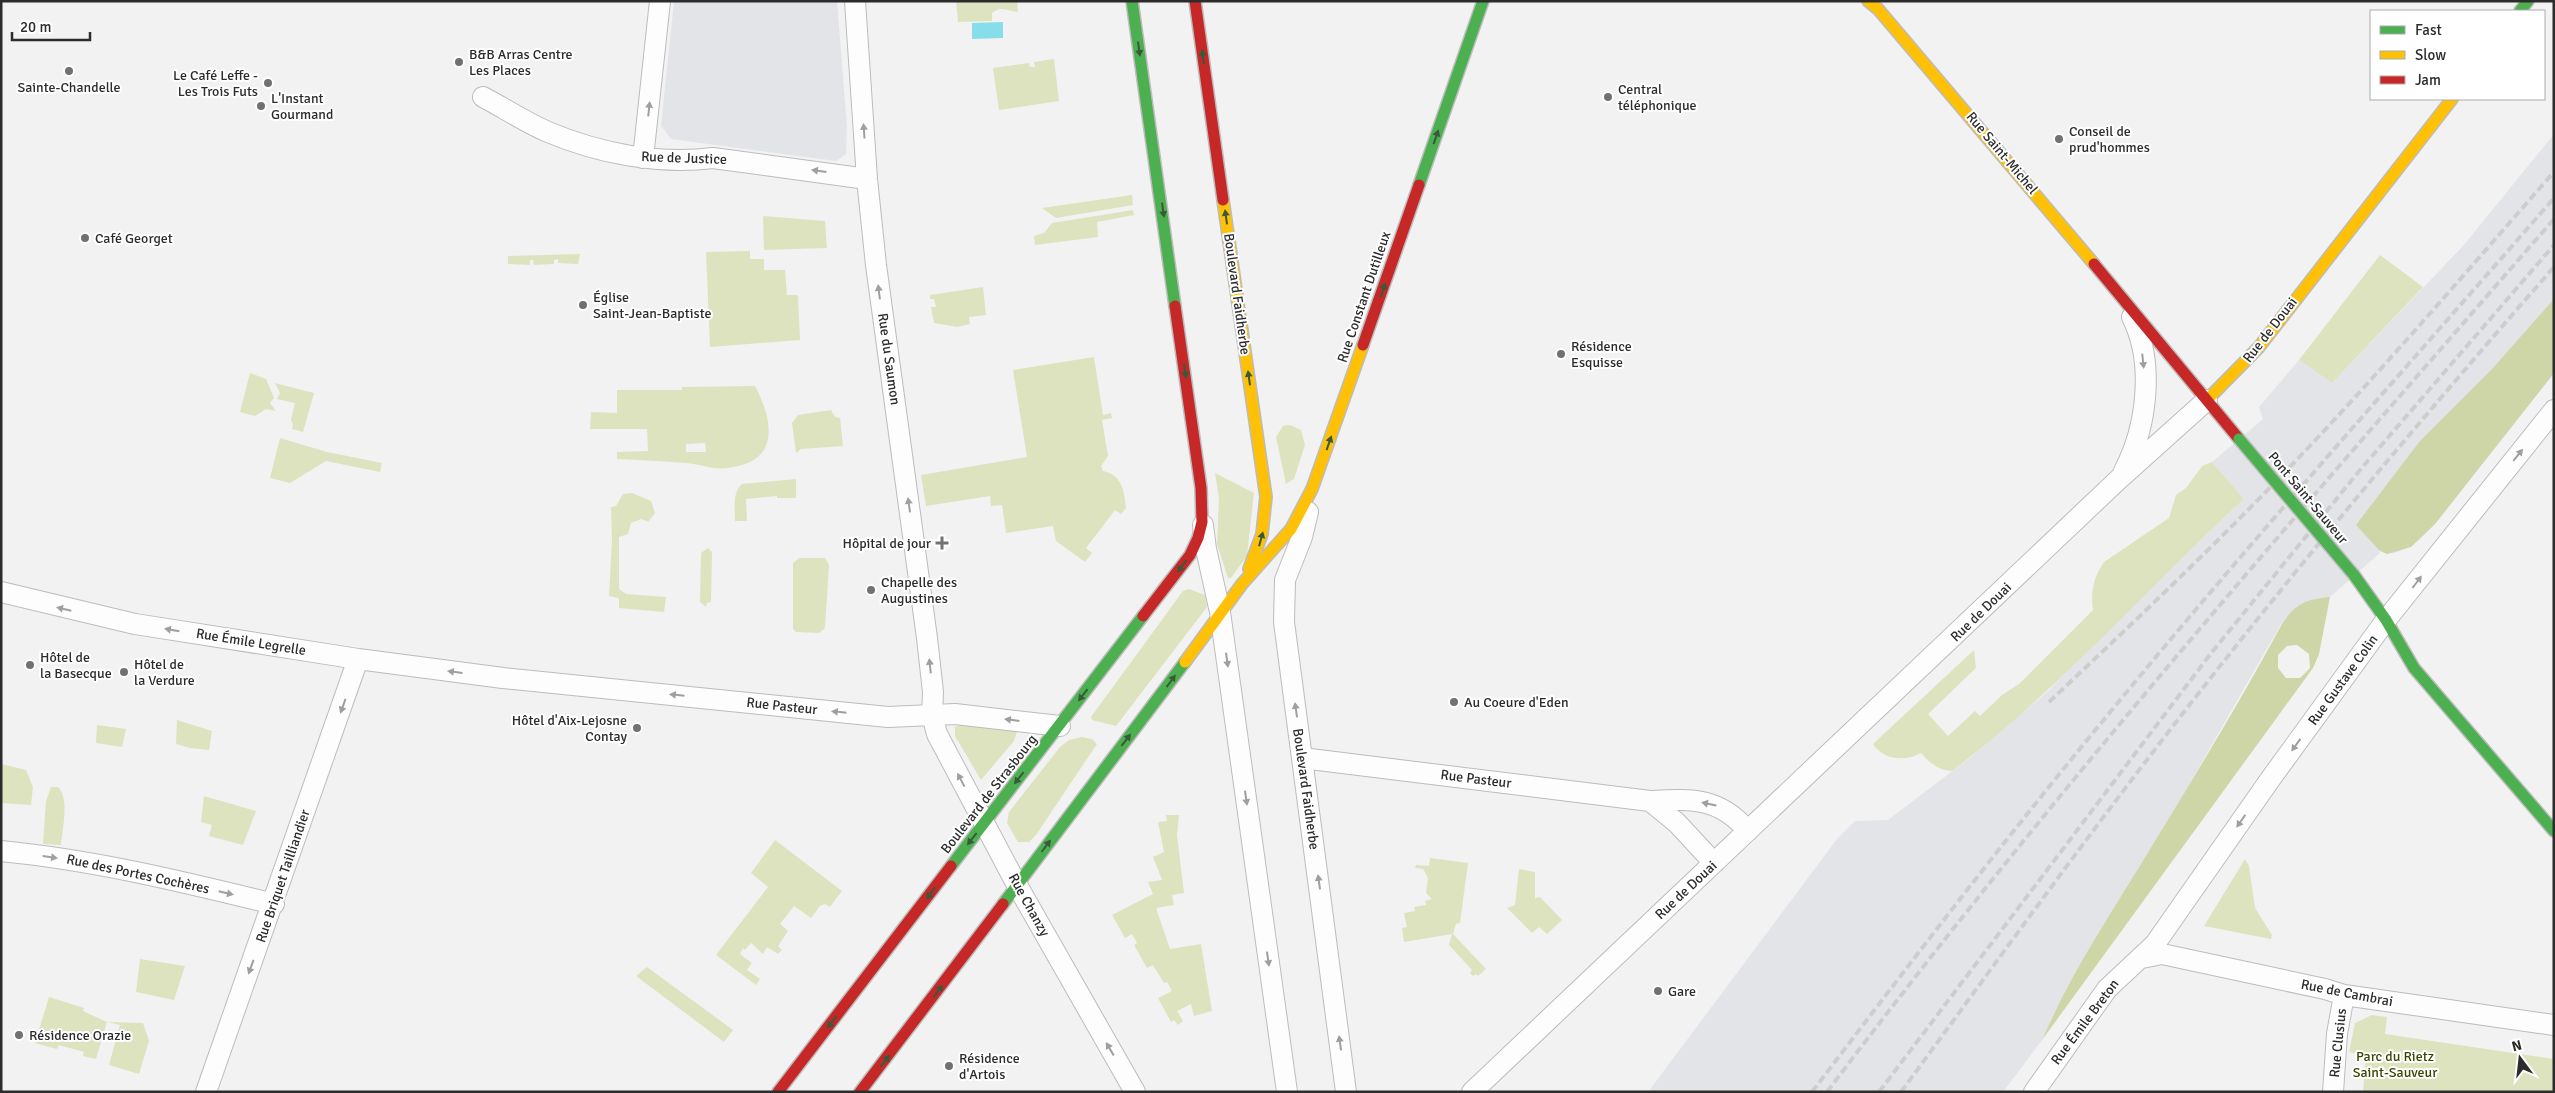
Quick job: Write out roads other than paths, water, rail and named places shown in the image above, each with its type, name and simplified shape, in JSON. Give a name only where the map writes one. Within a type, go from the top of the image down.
[{"type":"main road","points":[[1132,1],[1203,514]]},
{"type":"main road","name":"Boulevard Faidherbe","points":[[1195,1],[1266,496],[1262,534],[1254,560],[1242,584]]},
{"type":"main road","name":"Rue Constant Dutilleux","points":[[1242,584],[1291,529],[1312,489],[1483,1]]},
{"type":"main road","name":"Rue Saint-Michel","points":[[1868,1],[1876,5],[1942,81],[2239,439]]},
{"type":"main road","name":"Rue de Douai","points":[[2207,400],[2233,376],[2259,347],[2451,100]]},
{"type":"main road","name":"Pont Saint-Sauveur","points":[[2239,439],[2354,575],[2386,620],[2414,668],[2554,831]]},
{"type":"main road","name":"Boulevard de Strasbourg","points":[[778,1092],[1190,555],[1201,534],[1203,514]]},
{"type":"main road","points":[[860,1092],[1129,735],[1143,720],[1242,584]]},
{"type":"street","points":[[643,158],[660,1]]},
{"type":"street","name":"Rue du Saumon","points":[[855,1],[867,178],[879,292],[927,638],[933,692],[932,715]]},
{"type":"street","name":"Rue de Justice","points":[[483,98],[547,132],[622,154],[643,158],[689,161],[713,158],[867,178]]},
{"type":"street","name":"Rue Saint-Michel","points":[[2119,479],[2134,448],[2140,430],[2145,390],[2141,342],[2136,325],[2123,298]]},
{"type":"street","name":"Rue de Douai","points":[[1472,1092],[2119,479],[2207,400]]},
{"type":"street","name":"Rue Gustave Colin","points":[[2142,958],[2156,944],[2269,781],[2386,620],[2554,410]]},
{"type":"street","name":"Boulevard Faidherbe","points":[[1312,489],[1302,537],[1285,580],[1283,606],[1346,1092]]},
{"type":"street","points":[[1203,514],[1206,549],[1220,612],[1287,1092]]},
{"type":"street","name":"Rue Émile Legrelle","points":[[1,592],[111,620],[358,659],[503,678]]},
{"type":"street","name":"Rue Briquet Tailliandier","points":[[206,1092],[274,904],[358,659]]},
{"type":"street","name":"Rue Pasteur","points":[[503,678],[888,716],[968,715],[1060,726]]},
{"type":"street","name":"Rue Chanzy","points":[[932,715],[937,734],[1017,885],[1134,1092]]},
{"type":"street","name":"Rue Pasteur","points":[[1302,758],[1650,801],[1684,801],[1717,806],[1734,815],[1748,831]]},
{"type":"street","points":[[1650,801],[1677,823],[1714,863]]},
{"type":"street","name":"Rue des Portes Cochères","points":[[1,851],[124,870],[274,904]]},
{"type":"street","name":"Rue de Cambrai","points":[[2142,958],[2162,954],[2325,989],[2344,995],[2554,1025]]},
{"type":"street","name":"Rue Émile Breton","points":[[2034,1092],[2107,989],[2142,958]]},
{"type":"street","name":"Rue Clusius","points":[[2333,1092],[2337,1034],[2344,995]]},
{"type":"water","points":[[1003,22],[1003,38],[972,39],[972,23]]},
{"type":"railway","points":[[2049,702],[2170,588],[2287,470],[2389,360],[2554,172]]},
{"type":"railway","points":[[1812,1092],[1997,852],[2111,711],[2275,517],[2554,198]]},
{"type":"railway","points":[[1827,1092],[1913,979],[2092,758],[2367,433],[2554,219]]},
{"type":"railway","points":[[1879,1092],[2212,652],[2360,470],[2554,245]]},
{"type":"railway","points":[[1901,1092],[2112,805],[2192,701],[2396,451],[2554,267]]},
{"type":"place","name":"B&B Arras Centre Les Places","points":[[459,62]]},
{"type":"place","name":"Sainte-Chandelle","points":[[69,71]]},
{"type":"place","name":"Le Café Leffe - Les Trois Futs","points":[[268,83]]},
{"type":"place","name":"Central téléphonique","points":[[1608,97]]},
{"type":"place","name":"L'Instant Gourmand","points":[[261,106]]},
{"type":"place","name":"Conseil de prud'hommes","points":[[2059,139]]},
{"type":"place","name":"Café Georget","points":[[85,238]]},
{"type":"place","name":"Église Saint-Jean-Baptiste","points":[[583,305]]},
{"type":"place","name":"Résidence Esquisse","points":[[1561,354]]},
{"type":"place","name":"Hôpital de jour","points":[[942,543]]},
{"type":"place","name":"Chapelle des Augustines","points":[[871,590]]},
{"type":"place","name":"Hôtel de la Basecque","points":[[30,665]]},
{"type":"place","name":"Hôtel de la Verdure","points":[[124,672]]},
{"type":"place","name":"Au Coeure d'Eden","points":[[1454,702]]},
{"type":"place","name":"Hôtel d'Aix-Lejosne Contay","points":[[637,728]]},
{"type":"place","name":"Gare","points":[[1658,991]]},
{"type":"place","name":"Résidence Orazie","points":[[19,1035]]},
{"type":"place","name":"Résidence d'Artois","points":[[949,1066]]},
{"type":"park label","name":"Parc du Rietz Saint-Sauveur","points":[[2395,1064]]}]
